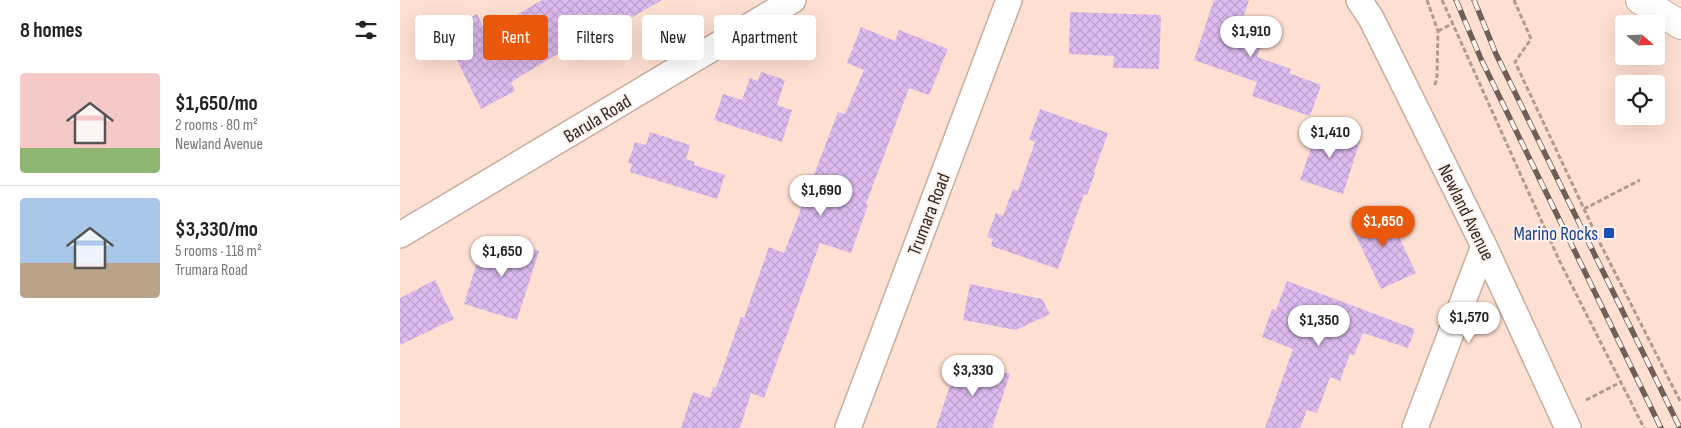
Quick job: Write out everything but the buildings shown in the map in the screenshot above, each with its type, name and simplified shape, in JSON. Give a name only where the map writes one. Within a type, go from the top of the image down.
[{"type":"street","name":"Barula Road","points":[[400,235],[793,0]]},
{"type":"street","name":"Trumara Road","points":[[848,428],[1009,0]]},
{"type":"street","name":"Newland Avenue","points":[[1359,0],[1371,18],[1388,51],[1484,246],[1568,428]]},
{"type":"street","points":[[1640,0],[1681,25]]},
{"type":"street","points":[[1415,428],[1484,246]]},
{"type":"path","points":[[1427,0],[1438,31],[1437,76],[1434,87]]},
{"type":"path","points":[[1442,0],[1560,262],[1644,428]]},
{"type":"path","points":[[1514,0],[1531,39],[1515,62],[1584,209],[1681,403]]},
{"type":"path","points":[[1438,31],[1452,24]]},
{"type":"path","points":[[1584,209],[1640,180]]},
{"type":"path","points":[[1580,403],[1621,382]]},
{"type":"railway","points":[[1456,0],[1481,59],[1661,428]]},
{"type":"railway","points":[[1474,0],[1496,54],[1680,428]]},
{"type":"place","name":"Marino Rocks","points":[[1609,233]]}]
